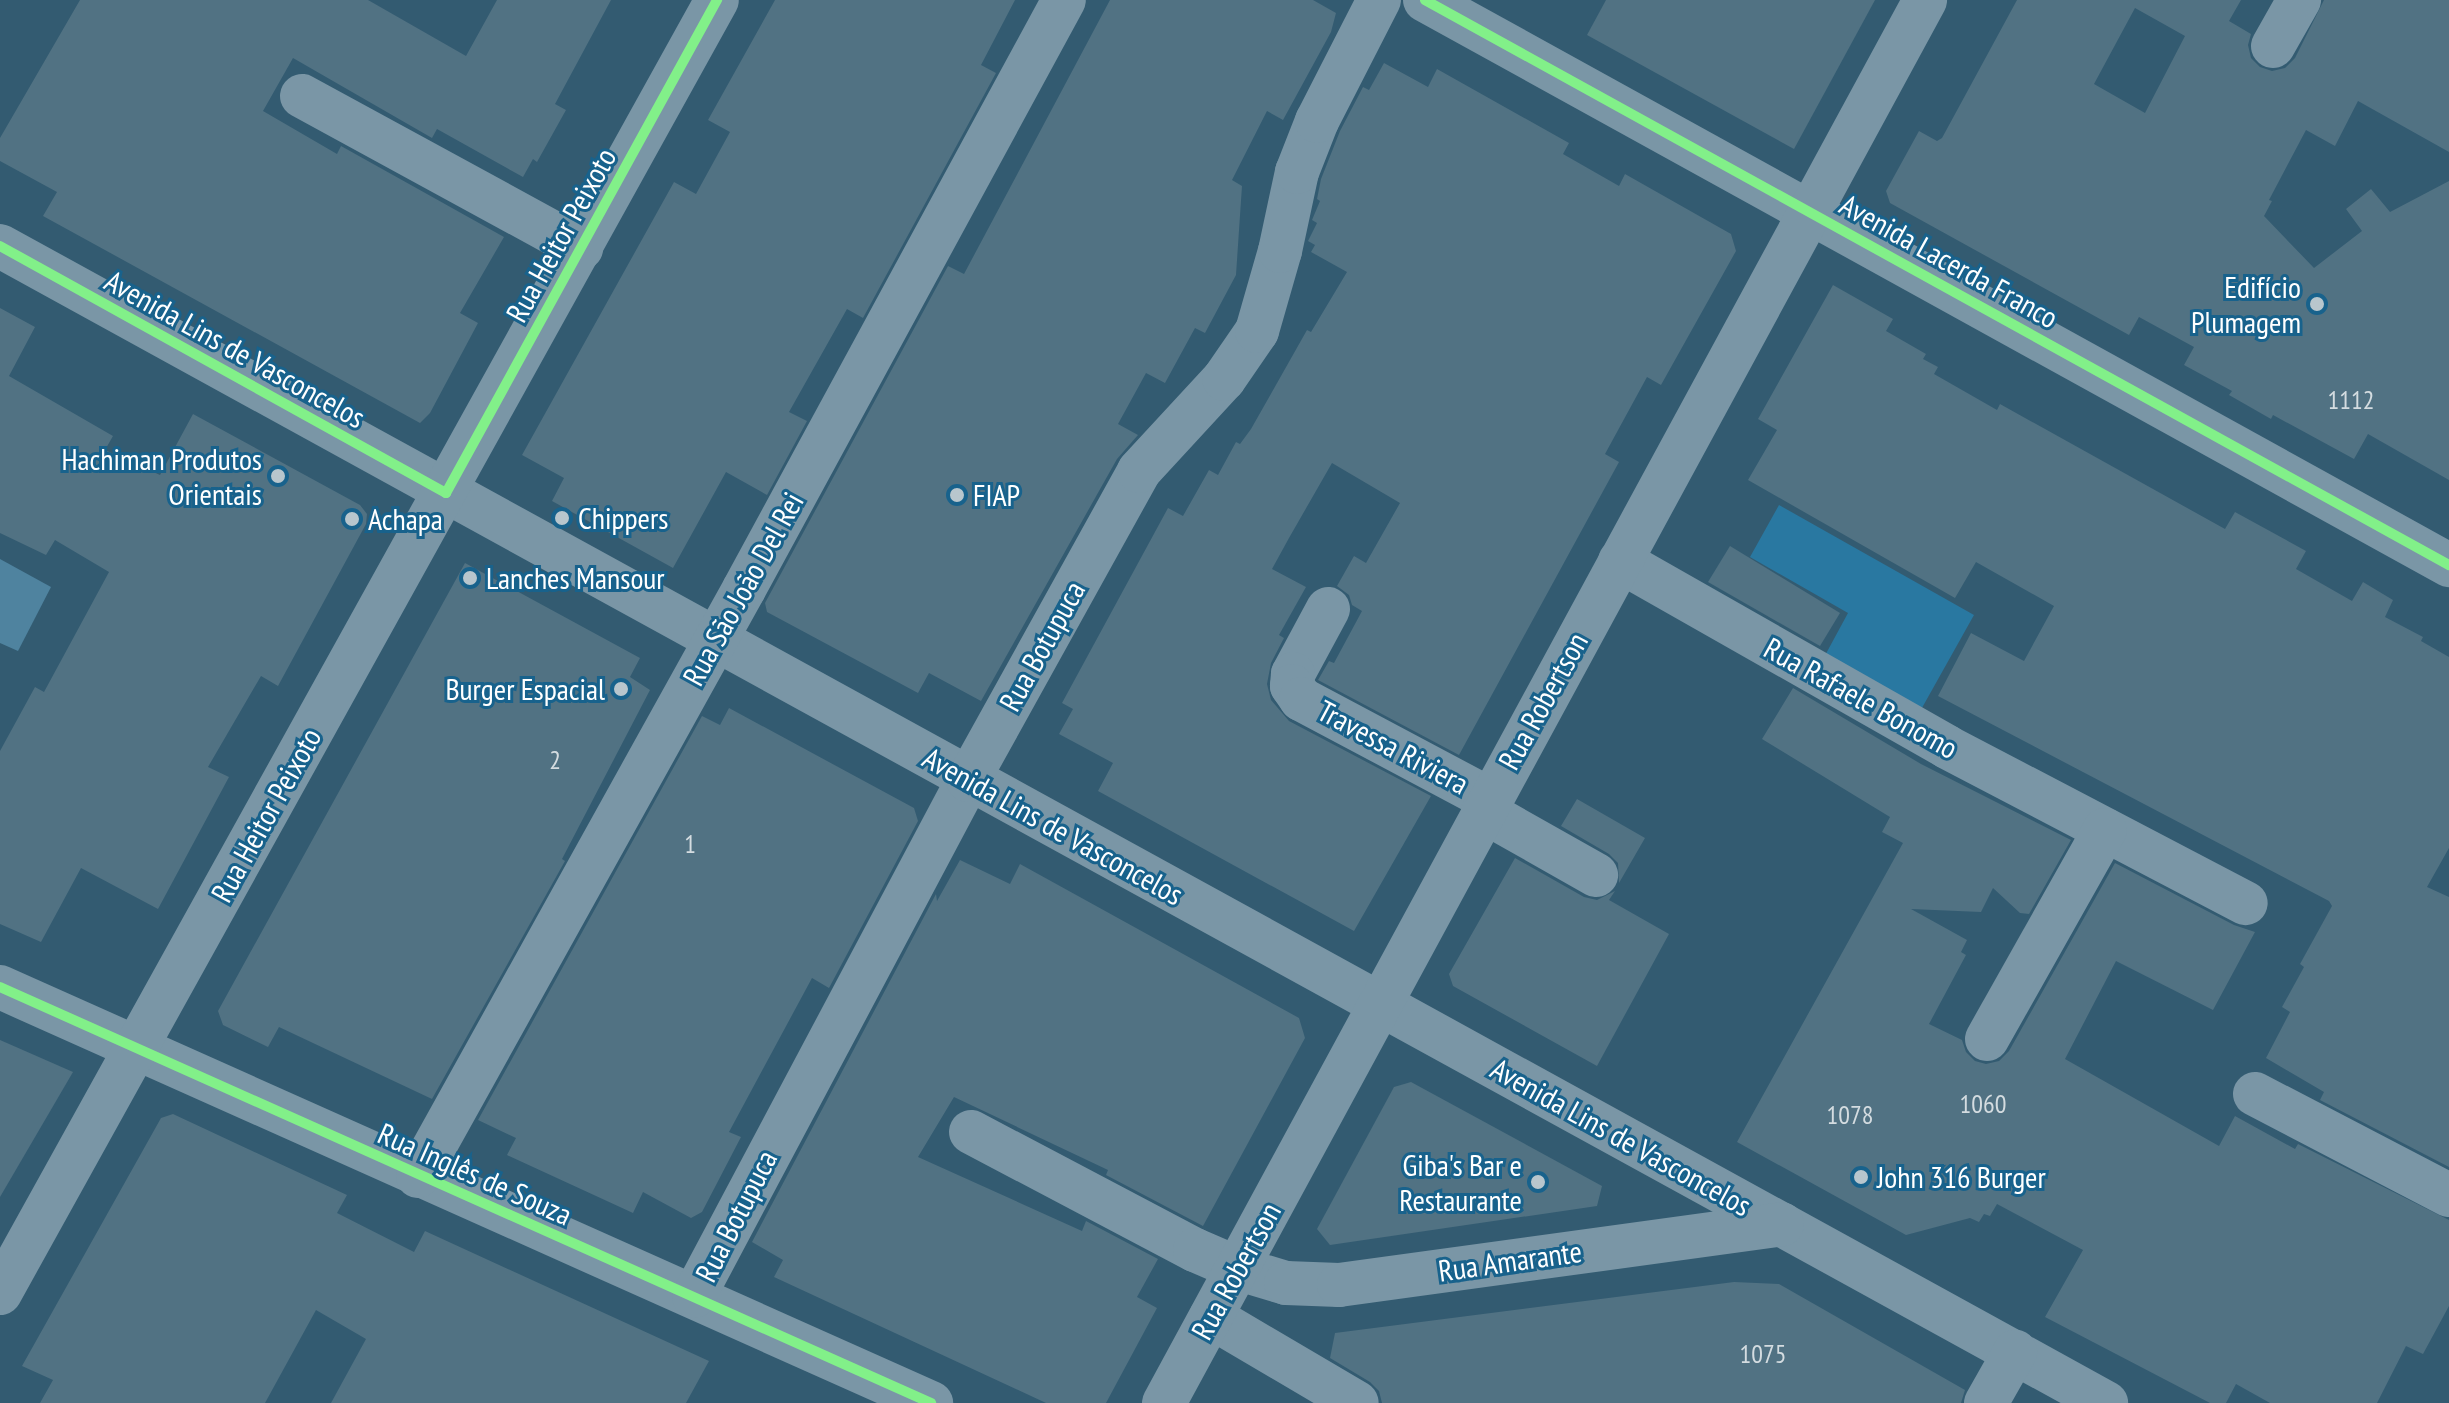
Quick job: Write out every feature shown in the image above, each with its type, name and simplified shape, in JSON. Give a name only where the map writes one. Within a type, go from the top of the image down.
[{"type":"street","name":"Rua Heitor Peixoto","points":[[0,1293],[717,0]]},
{"type":"street","name":"Rua São João Del Rei","points":[[418,1176],[1064,0]]},
{"type":"street","name":"Rua Botupuca","points":[[694,1296],[968,780],[1139,471],[1224,379],[1257,331],[1280,251],[1297,172],[1317,121],[1379,0]]},
{"type":"street","name":"Avenida Lacerda Franco","points":[[1425,0],[2449,565]]},
{"type":"street","name":"Rua Robertson","points":[[1164,1403],[1925,0]]},
{"type":"street","points":[[2273,46],[2299,0]]},
{"type":"street","points":[[302,96],[581,248]]},
{"type":"street","name":"Avenida Lins de Vasconcelos","points":[[0,246],[2106,1403]]},
{"type":"street","name":"Rua Rafaele Bonomo","points":[[1620,561],[1933,739],[2246,903]]},
{"type":"street","name":"Travessa Riviera","points":[[1328,609],[1293,674],[1292,686],[1301,699],[1486,805],[1596,875]]},
{"type":"street","points":[[1987,1039],[2105,830]]},
{"type":"street","name":"Rua Inglês de Souza","points":[[0,987],[931,1403]]},
{"type":"street","points":[[2255,1094],[2449,1195]]},
{"type":"street","name":"Rua Amarante","points":[[971,1132],[1195,1250],[1239,1269],[1286,1283],[1339,1285],[1782,1224]]},
{"type":"street","points":[[1211,1317],[1357,1403]]},
{"type":"street","points":[[1986,1403],[2015,1352]]},
{"type":"shaded area","points":[[1779,505],[1974,615],[1918,715],[1822,661],[1848,613],[1750,557]]},
{"type":"shaded area","points":[[0,559],[51,587],[18,651],[0,643]]},
{"type":"building","points":[[80,0],[368,0],[466,56],[497,0],[611,0],[555,104],[566,110],[537,162],[533,159],[523,177],[437,129],[432,138],[293,58],[263,111],[337,154],[341,146],[504,237],[460,313],[478,323],[430,413],[420,423],[43,216],[57,192],[0,161],[0,138]]},
{"type":"building","points":[[775,0],[1015,0],[981,65],[996,73],[863,318],[847,309],[789,412],[807,421],[767,495],[726,472],[673,568],[552,501],[564,478],[522,455],[674,182],[696,194],[730,132],[708,120]]},
{"type":"building","points":[[1110,0],[1313,0],[1336,13],[1331,32],[1283,120],[1267,111],[1232,180],[1242,186],[1236,275],[1205,333],[1195,328],[1165,383],[1146,373],[1118,424],[1138,435],[1117,459],[981,701],[929,673],[918,693],[767,612],[765,603],[948,266],[964,274]]},
{"type":"building","points":[[1606,0],[1875,0],[1794,149],[1587,35]]},
{"type":"building","points":[[2017,0],[2241,0],[2229,21],[2251,34],[2248,45],[2251,58],[2260,67],[2272,71],[2285,68],[2295,58],[2324,0],[2449,0],[2449,152],[2358,101],[2335,146],[2306,130],[2269,200],[2272,201],[2264,216],[2314,268],[2362,231],[2346,209],[2371,189],[2390,212],[2449,181],[2449,480],[2368,434],[2354,459],[2273,415],[2271,419],[2229,395],[2232,391],[2184,365],[2194,347],[2139,317],[2129,335],[1890,203],[1886,191],[1919,131],[1937,141],[1942,138]],"holes":[[[2135,8],[2185,36],[2145,113],[2094,84]]]},
{"type":"building","points":[[1384,63],[1428,87],[1437,69],[1569,143],[1563,154],[1619,186],[1625,174],[1731,234],[1736,251],[1661,385],[1647,377],[1605,454],[1619,462],[1459,755],[1318,680],[1329,661],[1334,663],[1362,611],[1352,605],[1349,595],[1337,586],[1354,556],[1366,563],[1400,503],[1332,463],[1289,538],[1272,569],[1306,587],[1279,635],[1284,638],[1271,663],[1267,684],[1271,700],[1289,721],[1431,796],[1354,931],[1098,791],[1113,763],[1059,734],[1073,709],[1062,703],[1168,508],[1183,516],[1209,470],[1218,475],[1236,442],[1240,444],[1251,429],[1307,330],[1311,332],[1347,272],[1311,252],[1315,245],[1308,241],[1317,223],[1312,220],[1320,201],[1317,199],[1321,179],[1340,131],[1363,87],[1369,90]]},
{"type":"building","points":[[1833,285],[1893,319],[1886,331],[1926,354],[1923,359],[1938,367],[1934,374],[1997,410],[2000,404],[2225,529],[2235,512],[2306,551],[2296,569],[2352,601],[2363,582],[2393,600],[2385,617],[2423,637],[2421,641],[2449,657],[2449,848],[2427,887],[2449,897],[2449,1167],[2320,1100],[2324,1092],[2266,1058],[2290,1012],[2282,1007],[2304,967],[2300,964],[2332,906],[2329,901],[1938,696],[1971,633],[2024,661],[2054,606],[1976,562],[1955,598],[1748,480],[1777,430],[1758,419]]},
{"type":"building","points":[[0,308],[35,327],[9,376],[113,436],[105,450],[160,475],[193,414],[360,505],[367,514],[366,524],[278,686],[261,676],[208,767],[229,777],[158,909],[81,868],[41,942],[0,924],[0,751],[35,687],[44,692],[109,572],[55,540],[46,555],[0,533]]},
{"type":"building","points":[[1730,546],[1840,613],[1820,646],[1708,582]]},
{"type":"building","points":[[465,563],[640,658],[630,677],[650,690],[562,859],[565,861],[432,1099],[279,1027],[268,1047],[223,1025],[218,1011]]},
{"type":"building","points":[[1793,688],[1921,764],[2071,840],[2029,914],[2020,913],[1993,888],[1981,912],[1911,909],[1967,940],[1961,952],[1966,955],[1929,1024],[1962,1040],[1966,1052],[1975,1061],[1986,1064],[1999,1061],[2009,1051],[2115,863],[2234,925],[2255,932],[2213,1010],[2116,961],[2065,1059],[2219,1146],[2235,1116],[2295,1149],[2298,1144],[2449,1220],[2449,1306],[2423,1354],[2406,1346],[2377,1403],[2270,1403],[2236,1384],[2226,1403],[2210,1403],[2045,1317],[2083,1250],[1997,1204],[1990,1216],[1984,1214],[1979,1222],[1970,1218],[1906,1235],[1737,1142],[1903,843],[1882,832],[1890,817],[1762,739]]},
{"type":"building","points":[[729,708],[914,808],[918,821],[829,988],[812,978],[729,1132],[741,1137],[702,1212],[691,1218],[643,1192],[633,1213],[507,1155],[516,1138],[478,1120],[702,716],[720,725]]},
{"type":"building","points":[[1577,799],[1645,838],[1619,883],[1618,863],[1609,854],[1561,826]]},
{"type":"building","points":[[1515,858],[1584,897],[1597,900],[1615,891],[1609,900],[1669,934],[1597,1066],[1453,986],[1449,974]]},
{"type":"building","points":[[960,860],[1010,884],[1020,864],[1299,1018],[1305,1038],[1203,1226],[1106,1175],[1108,1170],[954,1097],[918,1157],[1082,1231],[1086,1221],[1158,1259],[1137,1297],[1157,1308],[1106,1403],[1046,1403],[774,1277],[783,1260],[752,1242],[936,894],[937,901]]},
{"type":"building","points":[[0,1040],[73,1072],[0,1197]]},
{"type":"building","points":[[1411,1082],[1602,1186],[1597,1206],[1330,1245],[1317,1229],[1394,1087]]},
{"type":"building","points":[[173,1114],[347,1195],[337,1213],[414,1252],[425,1231],[709,1361],[686,1403],[331,1403],[366,1339],[316,1310],[265,1403],[40,1403],[53,1380],[22,1366],[161,1118]]},
{"type":"building","points":[[1734,1282],[1779,1284],[1965,1390],[1961,1403],[1382,1403],[1379,1391],[1370,1382],[1330,1358],[1335,1333]]},
{"type":"cycle path","points":[[0,246],[446,493],[717,0]]},
{"type":"cycle path","points":[[1425,0],[2449,565]]},
{"type":"cycle path","points":[[0,987],[931,1403]]},
{"type":"place","name":"Edifício Plumagem","points":[[2317,304]]},
{"type":"place","name":"Hachiman Produtos Orientais","points":[[278,476]]},
{"type":"place","name":"FIAP","points":[[957,495]]},
{"type":"place","name":"Chippers","points":[[562,518]]},
{"type":"place","name":"Achapa","points":[[352,519]]},
{"type":"place","name":"Lanches Mansour","points":[[470,578]]},
{"type":"place","name":"Burger Espacial","points":[[621,689]]},
{"type":"place","name":"John 316 Burger","points":[[1861,1177]]},
{"type":"place","name":"Giba's Bar e Restaurante","points":[[1538,1182]]}]
